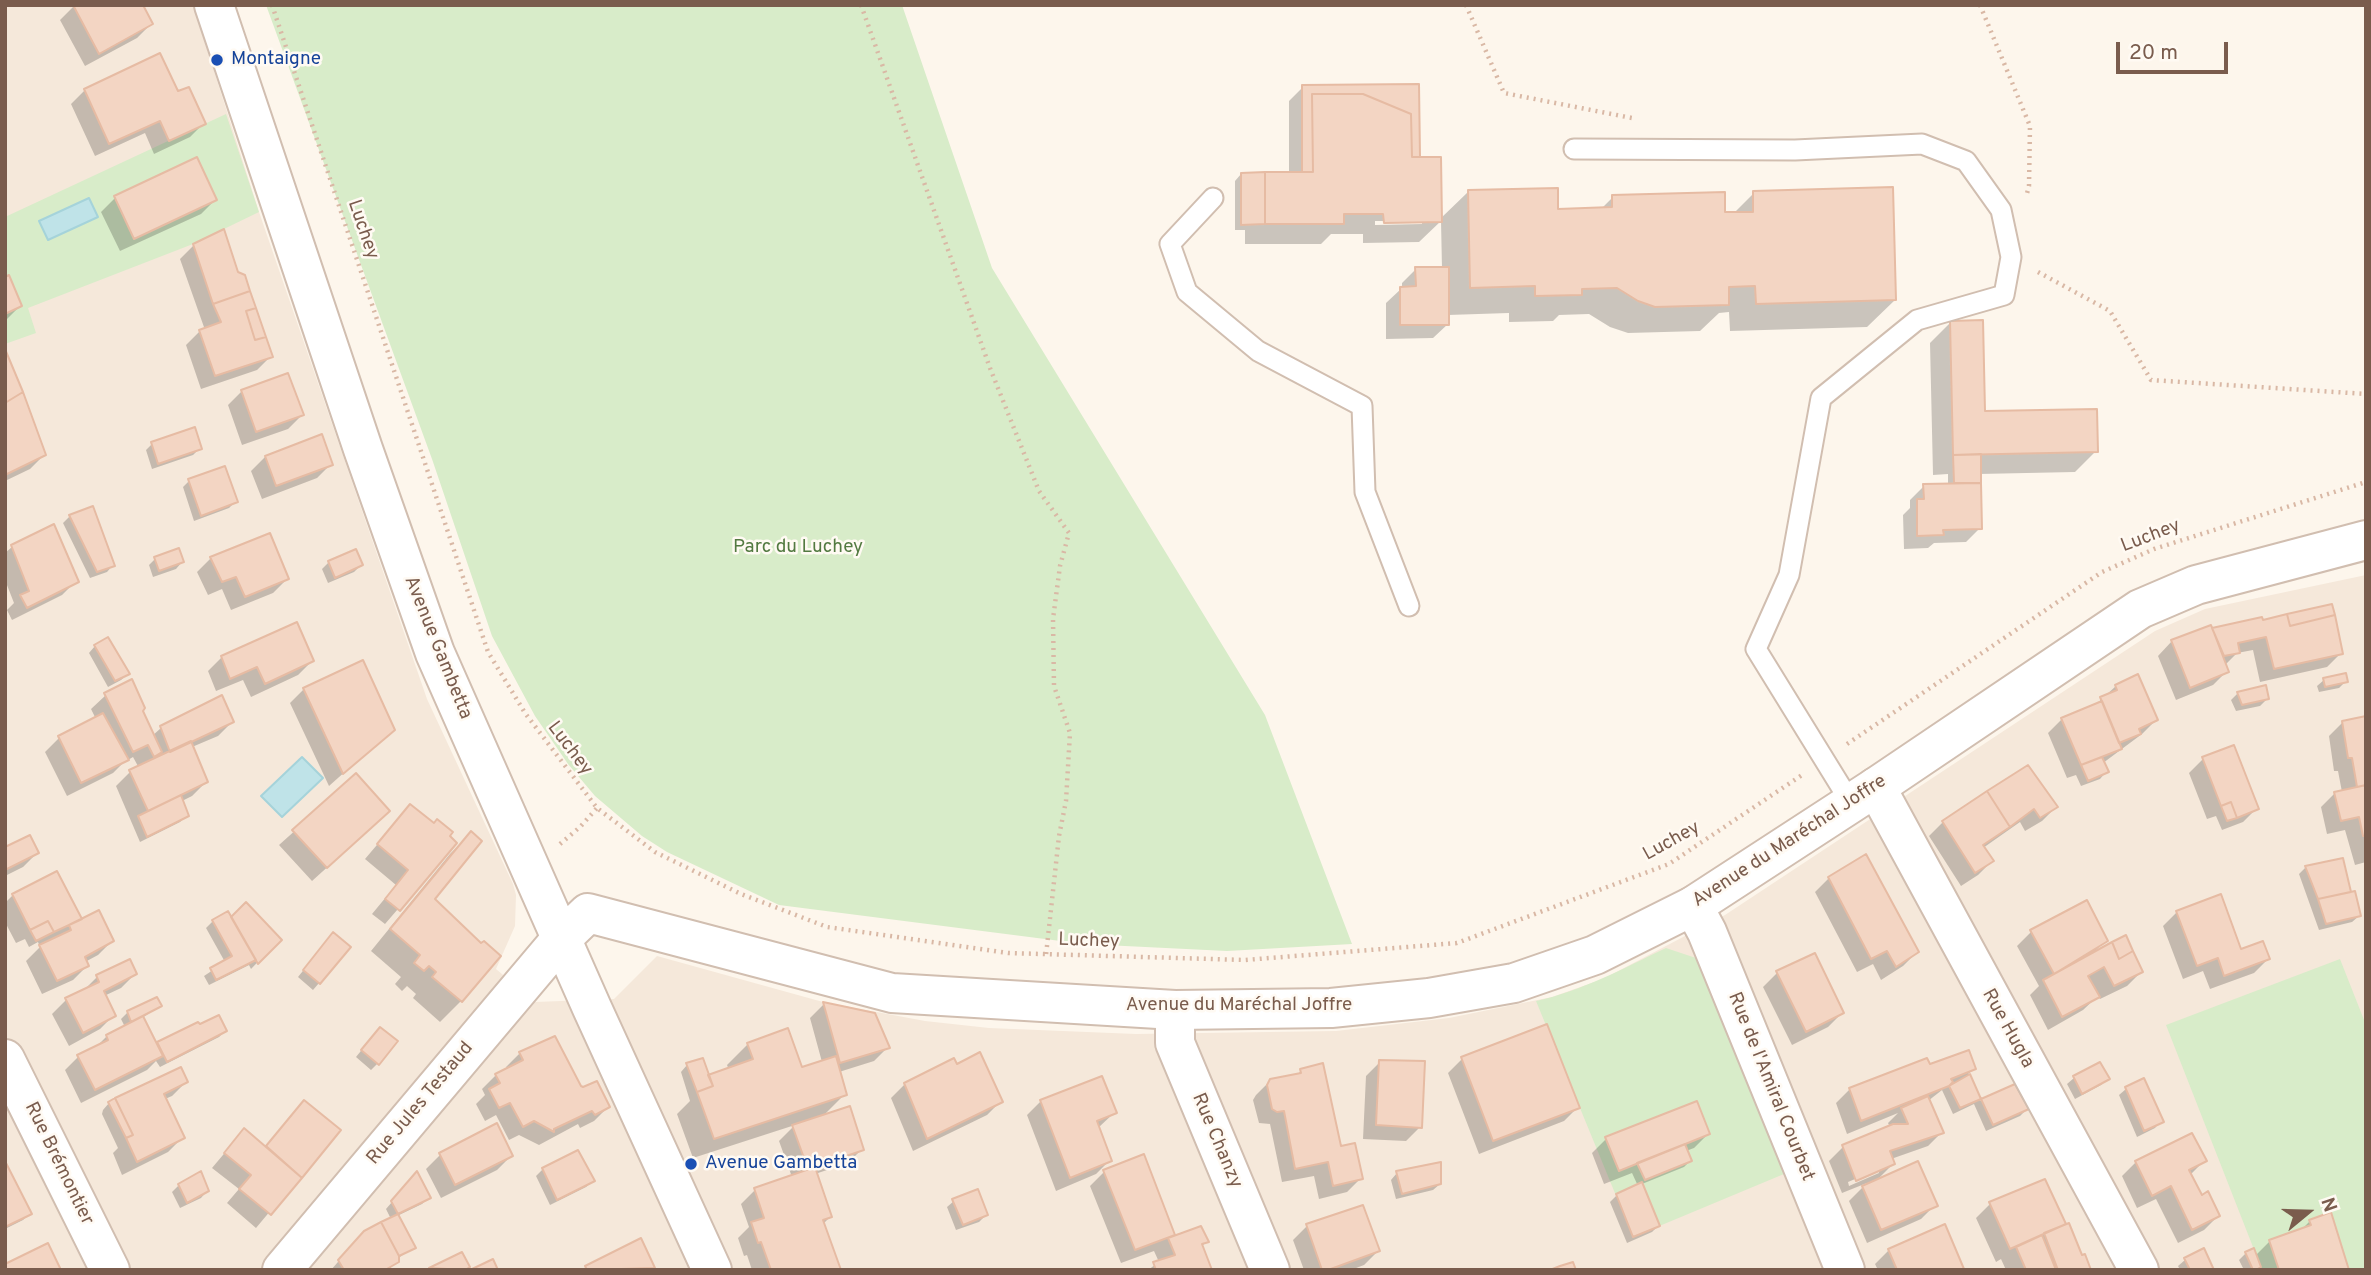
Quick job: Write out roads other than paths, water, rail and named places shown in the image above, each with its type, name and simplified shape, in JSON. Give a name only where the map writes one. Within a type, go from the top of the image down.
[{"type":"street","name":"Avenue Gambetta","points":[[214,5],[363,449],[435,653],[561,939],[712,1270]]},
{"type":"street","name":"Avenue du Maréchal Joffre","points":[[561,939],[588,913],[892,993],[1175,1010],[1331,1008],[1429,998],[1514,983],[1595,955],[1693,906],[2140,609],[2196,585],[2366,540]]},
{"type":"street","name":"Rue Hugla","points":[[1863,795],[2139,1270]]},
{"type":"street","name":"Rue de l'Amiral Courbet","points":[[1693,906],[1707,932],[1845,1270]]},
{"type":"street","name":"Rue Jules Testaud","points":[[282,1270],[561,939]]},
{"type":"street","name":"Rue Chanzy","points":[[1175,1010],[1175,1043],[1270,1270]]},
{"type":"street","name":"Rue Brémontier","points":[[5,1059],[110,1270]]},
{"type":"lane","points":[[1574,149],[1795,150],[1922,144],[1966,161],[2001,210],[2011,257],[2004,295],[1917,320],[1821,398],[1789,575],[1756,649],[1824,761],[1863,795]]},
{"type":"lane","points":[[1213,198],[1170,243],[1187,292],[1258,351],[1362,406],[1365,492],[1409,606]]},
{"type":"water","points":[[89,198],[98,217],[48,240],[39,221]]},
{"type":"water","points":[[302,757],[323,778],[282,817],[261,796]]},
{"type":"place","name":"Montaigne","points":[[217,60]]},
{"type":"place","name":"Avenue Gambetta","points":[[691,1164]]},
{"type":"park label","name":"Parc du Luchey","points":[[798,548]]}]
